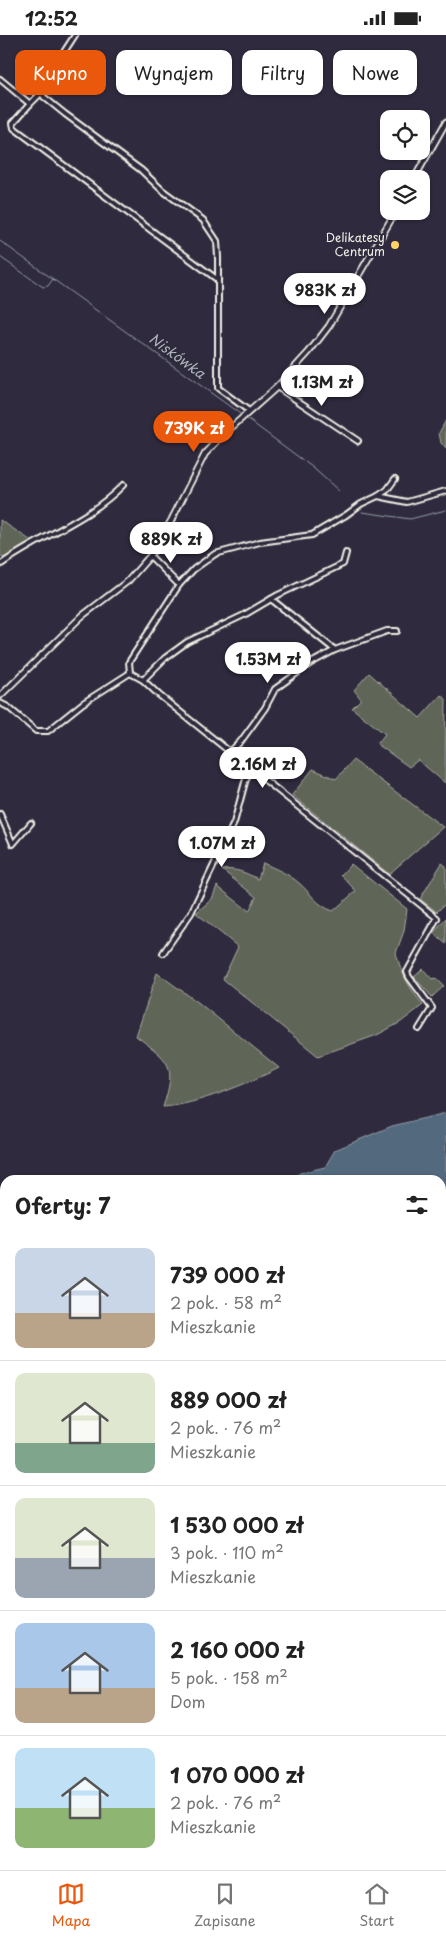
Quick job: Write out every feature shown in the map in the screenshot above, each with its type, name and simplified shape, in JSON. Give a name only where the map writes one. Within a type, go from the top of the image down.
[{"type":"street","points":[[65,50],[75,35]]},
{"type":"street","points":[[0,79],[30,104]]},
{"type":"street","points":[[39,95],[13,123],[14,128],[218,280]]},
{"type":"street","points":[[43,95],[65,114],[141,170],[162,190],[207,224],[217,241],[218,388],[248,412]]},
{"type":"street","points":[[419,170],[446,122]]},
{"type":"street","points":[[0,696],[82,616],[128,581],[150,556],[171,521],[205,453],[298,366],[330,326],[391,220]]},
{"type":"street","points":[[277,387],[358,441]]},
{"type":"street","points":[[130,673],[129,662],[179,585],[194,569],[215,554],[260,542],[312,535],[387,490],[395,479]]},
{"type":"street","points":[[0,565],[37,541],[68,527],[87,515],[111,497],[123,485]]},
{"type":"street","points":[[378,496],[408,502],[446,491]]},
{"type":"street","points":[[143,680],[165,658],[187,642],[343,565],[346,553]]},
{"type":"street","points":[[150,556],[179,585]]},
{"type":"street","points":[[271,599],[334,650]]},
{"type":"street","points":[[231,751],[241,741],[265,708],[275,689],[311,663],[334,650],[387,631],[396,631]]},
{"type":"street","points":[[130,673],[143,680],[159,695],[251,767],[436,918],[407,972],[432,1008],[419,1029]]},
{"type":"street","points":[[0,703],[8,707],[36,731],[48,731],[83,703],[130,673]]},
{"type":"street","points":[[163,953],[191,913],[234,823],[240,797],[251,767]]},
{"type":"street","points":[[0,814],[13,844],[31,823]]},
{"type":"green space","points":[[446,420],[446,449],[441,443],[439,433]]},
{"type":"green space","points":[[0,520],[33,542],[4,558],[0,555]]},
{"type":"green space","points":[[369,673],[420,718],[441,695],[446,699],[445,783],[418,760],[409,767],[377,744],[385,734],[352,708],[361,699],[354,690]]},
{"type":"green space","points":[[353,760],[443,827],[389,874],[292,795],[313,769],[336,779]]},
{"type":"green space","points":[[263,863],[291,877],[318,902],[333,911],[356,891],[341,875],[351,864],[407,909],[404,931],[396,953],[406,981],[423,1005],[401,1022],[377,1035],[318,1056],[223,979],[238,947],[196,913],[212,899],[217,886],[249,911],[256,897],[222,870],[236,870],[258,879]]},
{"type":"green space","points":[[442,863],[446,866],[446,903],[437,912],[420,899]]},
{"type":"green space","points":[[446,918],[446,944],[433,933]]},
{"type":"green space","points":[[423,969],[432,979],[436,978],[444,986],[432,997],[414,977]]},
{"type":"green space","points":[[157,973],[199,1003],[279,1068],[206,1098],[163,1107],[169,1082],[170,1073],[168,1065],[157,1052],[136,1036]]},
{"type":"water","points":[[446,1113],[446,1175],[297,1175],[325,1167],[335,1150],[392,1126]]},
{"type":"waterway","name":"Niskówka","points":[[0,241],[243,416]]},
{"type":"waterway","points":[[0,257],[43,287],[48,286],[53,279]]},
{"type":"waterway","name":"Niskówka","points":[[246,418],[312,467],[339,491]]},
{"type":"waterway","name":"Niskówka","points":[[362,512],[410,519],[446,510]]},
{"type":"place","name":"Delikatesy Centrum","points":[[395,245]]}]
